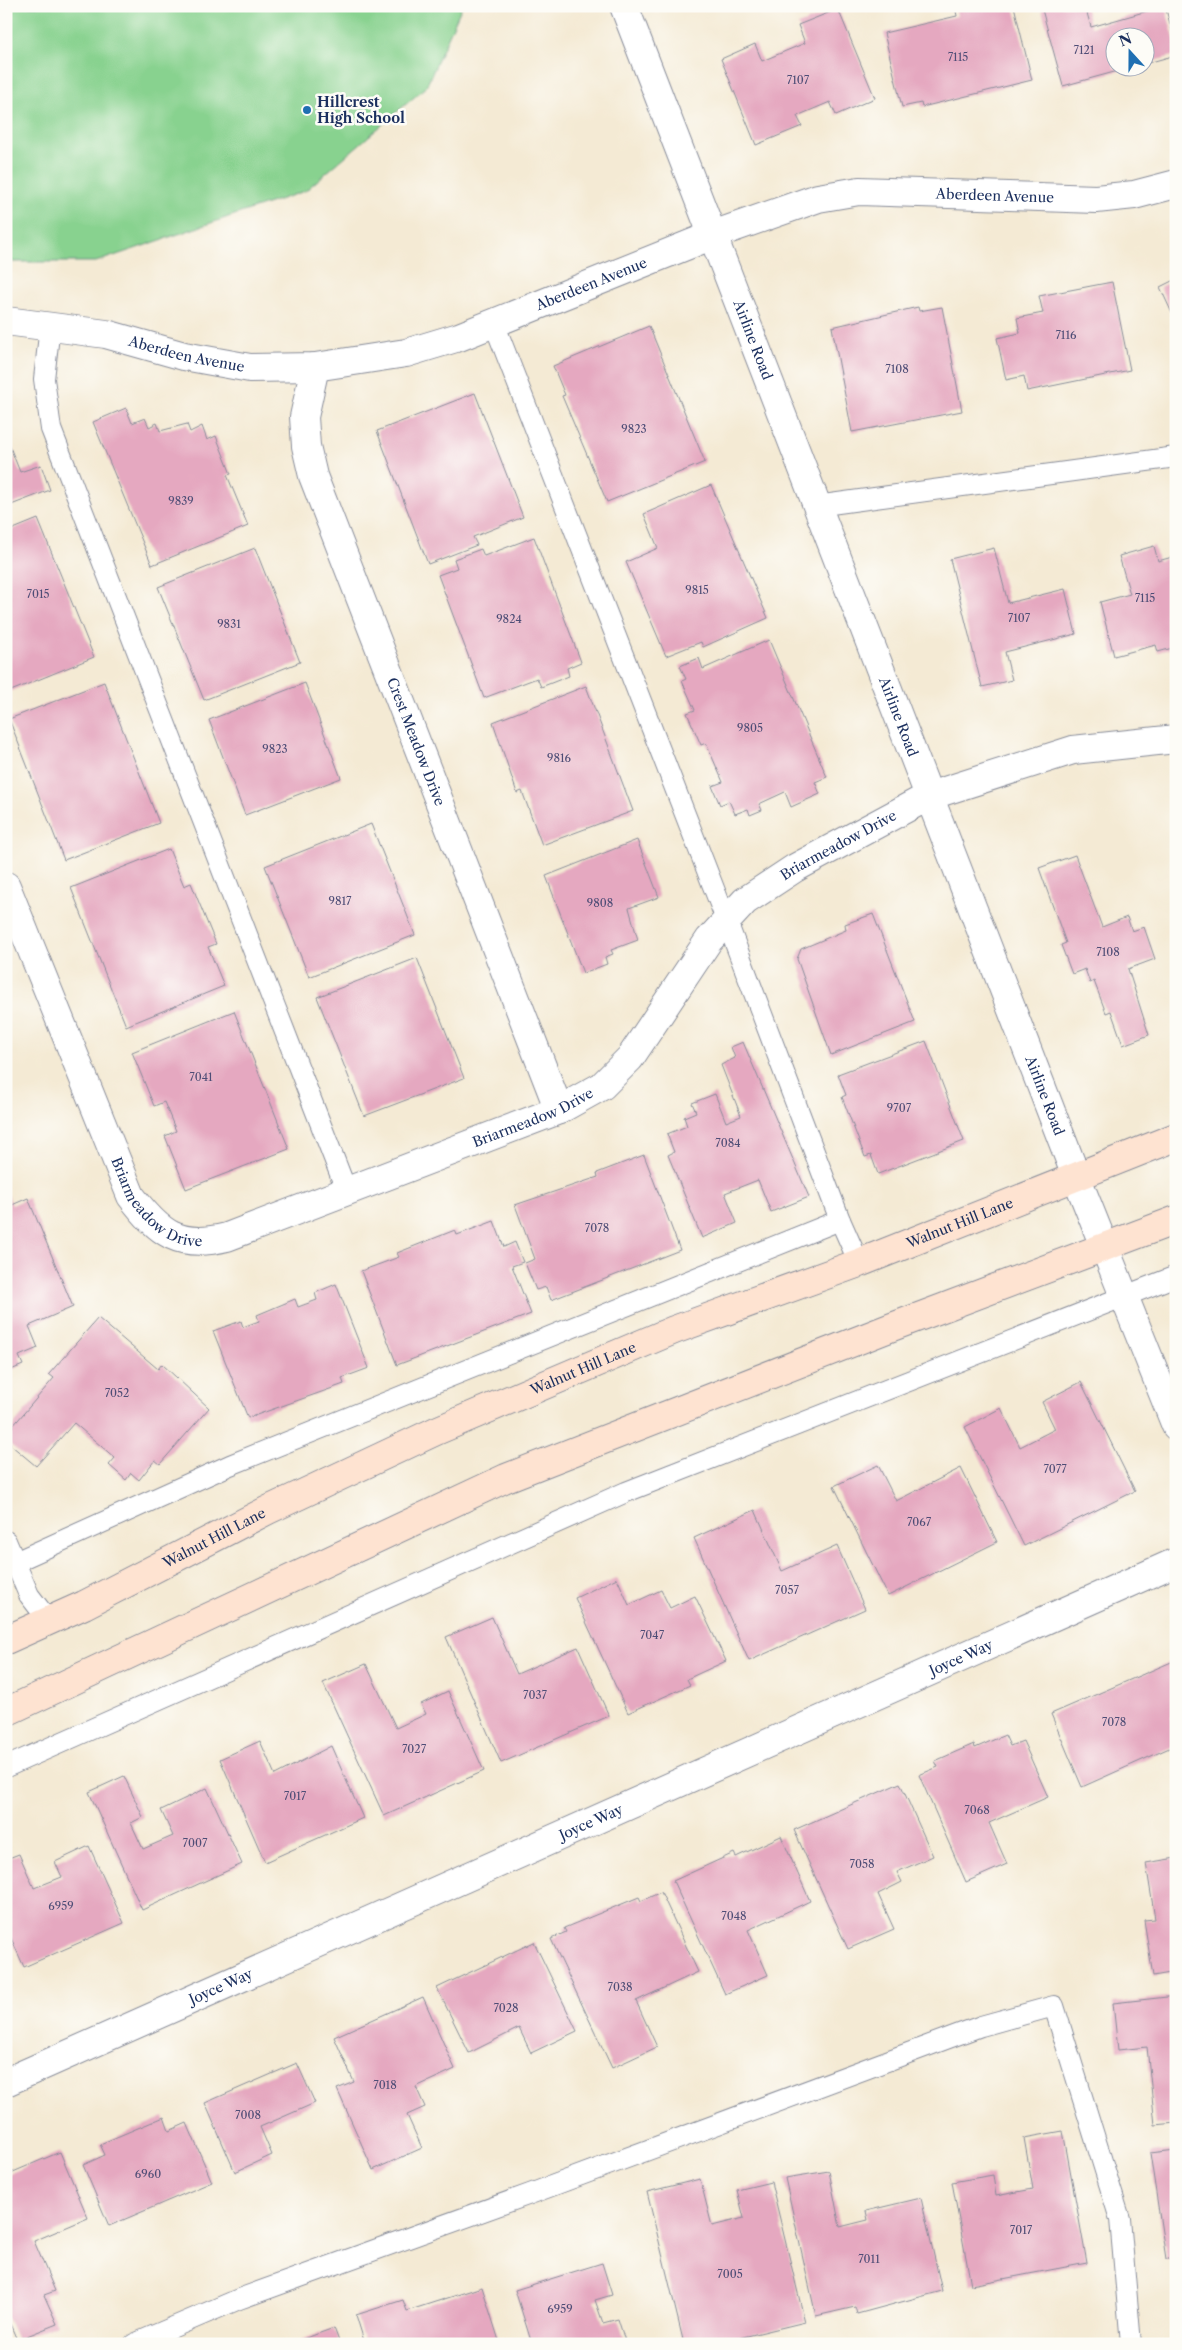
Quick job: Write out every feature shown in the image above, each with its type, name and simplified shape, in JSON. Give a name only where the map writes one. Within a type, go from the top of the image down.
[{"type":"main road","name":"Walnut Hill Lane","points":[[6,1640],[49,1621],[268,1510],[436,1431],[674,1330],[859,1263],[1176,1137]]},
{"type":"main road","points":[[6,1712],[506,1478],[892,1327],[1176,1220]]},
{"type":"street","name":"Airline Road","points":[[624,6],[1076,1176],[1176,1426]]},
{"type":"street","name":"Aberdeen Avenue","points":[[6,321],[106,334],[184,356],[250,368],[315,368],[406,353],[459,337],[713,235],[818,198],[860,191],[1096,199],[1134,195],[1176,184]]},
{"type":"street","name":"Crest Meadow Drive","points":[[315,368],[304,417],[306,446],[313,476],[559,1110]]},
{"type":"street","name":"Briarmeadow Drive","points":[[6,886],[131,1196],[149,1219],[163,1232],[186,1242],[206,1242],[227,1237],[559,1110],[602,1086],[630,1058],[710,940],[746,901],[795,868],[929,796],[1073,750],[1176,739]]},
{"type":"street","name":"Joyce Way","points":[[6,2082],[1176,1562]]},
{"type":"lane","points":[[494,323],[727,922],[840,1220],[859,1263]]},
{"type":"lane","points":[[50,326],[44,379],[51,429],[347,1192]]},
{"type":"lane","points":[[816,506],[1176,457]]},
{"type":"lane","points":[[15,1562],[230,1465],[840,1220]]},
{"type":"lane","points":[[6,1766],[626,1492],[1176,1276]]},
{"type":"lane","points":[[6,1541],[30,1595],[49,1621]]},
{"type":"lane","points":[[134,2344],[239,2299],[530,2194],[981,2026],[1054,2006],[1120,2219],[1131,2344]]},
{"type":"green space","points":[[6,6],[462,6],[426,87],[305,191],[96,262],[6,262]]},
{"type":"building","points":[[955,6],[1014,6],[1032,80],[922,107],[921,103],[902,107],[884,33],[957,16]]},
{"type":"building","points":[[1041,6],[1085,6],[1091,27],[1165,6],[1176,45],[1176,55],[1154,61],[1154,28],[1104,28],[1104,75],[1063,86]]},
{"type":"building","points":[[838,9],[875,98],[836,115],[830,102],[797,116],[802,126],[756,145],[721,59],[755,44],[762,61],[805,43],[798,25]]},
{"type":"building","points":[[1176,279],[1176,322],[1160,287]]},
{"type":"building","points":[[1112,282],[1130,370],[1027,391],[1024,376],[1006,380],[997,338],[1020,333],[1017,318],[1043,313],[1039,296]]},
{"type":"building","points":[[918,307],[919,311],[942,307],[962,411],[852,432],[832,327]]},
{"type":"building","points":[[649,326],[705,462],[607,502],[562,396],[565,395],[553,366]]},
{"type":"building","points":[[475,393],[523,517],[473,537],[477,545],[428,564],[377,431]]},
{"type":"building","points":[[126,408],[132,423],[145,418],[149,427],[157,423],[160,431],[187,424],[190,432],[202,426],[207,440],[216,436],[231,474],[227,475],[248,526],[152,565],[93,422]]},
{"type":"building","points":[[6,437],[20,472],[41,465],[50,490],[6,507]]},
{"type":"building","points":[[711,485],[768,618],[703,647],[701,642],[666,656],[626,562],[658,548],[644,514]]},
{"type":"building","points":[[38,519],[94,657],[6,693],[6,532]]},
{"type":"building","points":[[534,537],[581,662],[567,668],[569,676],[541,687],[537,678],[484,698],[438,575],[457,568],[454,559],[481,549],[484,556]]},
{"type":"building","points":[[1154,546],[1158,561],[1176,556],[1176,647],[1158,652],[1156,645],[1114,656],[1100,602],[1130,594],[1119,556]]},
{"type":"building","points":[[255,548],[300,662],[204,700],[158,587]]},
{"type":"building","points":[[994,548],[1008,603],[1065,589],[1076,634],[1005,652],[1012,680],[982,687],[950,559]]},
{"type":"building","points":[[769,640],[827,777],[815,782],[820,794],[791,807],[785,792],[759,804],[762,810],[750,815],[748,809],[735,814],[729,801],[720,805],[712,786],[723,782],[706,743],[701,745],[687,713],[695,710],[682,681],[686,679],[680,666],[699,658],[703,669]]},
{"type":"building","points":[[104,682],[159,823],[64,860],[9,719]]},
{"type":"building","points":[[305,683],[341,778],[245,815],[209,720]]},
{"type":"building","points":[[586,686],[633,811],[542,845],[522,791],[517,793],[493,722]]},
{"type":"building","points":[[371,824],[415,935],[309,977],[265,866]]},
{"type":"building","points":[[637,840],[659,897],[629,908],[638,940],[611,950],[613,954],[605,957],[607,964],[583,973],[546,876]]},
{"type":"building","points":[[169,849],[184,886],[191,883],[216,944],[208,947],[224,986],[126,1026],[71,888]]},
{"type":"building","points":[[1075,855],[1102,927],[1127,917],[1132,931],[1144,927],[1155,959],[1128,969],[1149,1035],[1123,1045],[1111,1011],[1106,1013],[1094,981],[1090,983],[1085,969],[1072,974],[1061,945],[1066,943],[1039,868]]},
{"type":"building","points":[[873,914],[915,1022],[831,1055],[797,959],[801,949],[846,930],[845,924]]},
{"type":"building","points":[[417,958],[464,1078],[364,1116],[317,997]]},
{"type":"building","points":[[234,1011],[289,1149],[186,1189],[165,1136],[176,1131],[164,1102],[154,1106],[132,1052]]},
{"type":"building","points":[[926,1041],[964,1141],[878,1174],[871,1155],[865,1157],[842,1097],[846,1095],[838,1074]]},
{"type":"building","points":[[743,1042],[809,1197],[771,1212],[758,1180],[725,1193],[737,1223],[702,1238],[668,1155],[674,1152],[667,1134],[687,1126],[684,1117],[696,1112],[692,1103],[715,1094],[726,1122],[741,1116],[721,1065],[735,1058],[731,1047]]},
{"type":"building","points":[[644,1155],[680,1250],[551,1300],[546,1287],[536,1290],[525,1263],[535,1259],[515,1205],[598,1177],[597,1173]]},
{"type":"building","points":[[8,1195],[12,1205],[28,1198],[73,1307],[29,1326],[38,1348],[19,1356],[23,1365],[6,1372]]},
{"type":"building","points":[[494,1221],[504,1247],[515,1242],[523,1262],[512,1266],[531,1314],[397,1365],[361,1271],[399,1257],[397,1253],[455,1230],[457,1235]]},
{"type":"building","points":[[336,1284],[369,1368],[342,1378],[344,1384],[248,1418],[213,1331],[241,1321],[243,1327],[259,1321],[257,1315],[295,1299],[298,1307],[317,1300],[315,1293]]},
{"type":"building","points":[[98,1318],[158,1369],[162,1364],[209,1408],[160,1464],[155,1460],[139,1480],[131,1473],[126,1480],[109,1465],[115,1458],[74,1423],[36,1466],[6,1441],[6,1434],[54,1378],[49,1374]]},
{"type":"building","points":[[1081,1382],[1135,1491],[1024,1546],[965,1427],[1001,1408],[1020,1447],[1055,1429],[1042,1402]]},
{"type":"building","points":[[878,1465],[896,1501],[961,1468],[997,1542],[888,1596],[834,1486]]},
{"type":"building","points":[[755,1510],[782,1571],[837,1546],[865,1609],[749,1661],[694,1538]]},
{"type":"building","points":[[617,1578],[629,1605],[661,1590],[670,1608],[695,1596],[726,1661],[687,1679],[690,1685],[628,1713],[575,1598]]},
{"type":"building","points":[[492,1617],[517,1674],[578,1647],[609,1716],[501,1763],[446,1637]]},
{"type":"building","points":[[1176,1660],[1176,1715],[1171,1717],[1176,1727],[1176,1745],[1082,1787],[1051,1714]]},
{"type":"building","points":[[366,1664],[396,1728],[426,1714],[421,1704],[448,1691],[484,1771],[384,1816],[323,1683]]},
{"type":"building","points":[[1005,1735],[1010,1746],[1023,1741],[1048,1797],[989,1823],[1007,1864],[966,1882],[919,1775],[938,1767],[935,1761],[974,1744],[975,1748]]},
{"type":"building","points":[[260,1741],[275,1775],[331,1746],[363,1818],[265,1862],[220,1759]]},
{"type":"building","points":[[124,1776],[143,1817],[131,1823],[143,1849],[173,1836],[161,1810],[207,1788],[242,1864],[142,1910],[89,1792]]},
{"type":"building","points":[[900,1783],[933,1856],[897,1872],[902,1882],[878,1894],[894,1929],[848,1949],[794,1830]]},
{"type":"building","points":[[781,1836],[810,1901],[748,1930],[768,1975],[725,1994],[673,1881],[734,1853],[736,1857]]},
{"type":"building","points":[[89,1846],[124,1923],[24,1967],[6,1927],[6,1859],[19,1854],[34,1888],[62,1877],[55,1862]]},
{"type":"building","points":[[1176,1858],[1176,1972],[1153,1976],[1144,1920],[1155,1919],[1146,1863]]},
{"type":"building","points":[[661,1892],[698,1972],[636,2001],[657,2047],[612,2068],[551,1939],[566,1932],[564,1928],[639,1897],[641,1901]]},
{"type":"building","points":[[534,1942],[577,2031],[531,2053],[519,2028],[469,2053],[437,1988]]},
{"type":"building","points":[[1176,1996],[1176,2123],[1155,2125],[1147,2047],[1118,2050],[1113,2003]]},
{"type":"building","points":[[423,1997],[455,2069],[416,2087],[425,2107],[407,2115],[422,2148],[373,2170],[337,2089],[354,2082],[334,2037]]},
{"type":"building","points":[[297,2063],[315,2103],[260,2127],[272,2155],[235,2172],[205,2103]]},
{"type":"building","points":[[164,2117],[169,2131],[187,2123],[212,2182],[109,2226],[83,2165],[105,2155],[100,2144]]},
{"type":"building","points":[[1063,2131],[1087,2263],[971,2285],[952,2182],[993,2175],[996,2196],[1033,2189],[1024,2138]]},
{"type":"building","points":[[1176,2150],[1176,2258],[1166,2259],[1150,2153]]},
{"type":"building","points":[[60,2152],[88,2218],[34,2241],[55,2291],[44,2295],[57,2324],[17,2340],[6,2315],[6,2175]]},
{"type":"building","points":[[829,2171],[840,2227],[868,2220],[866,2211],[921,2198],[942,2291],[857,2314],[855,2307],[816,2316],[785,2178]]},
{"type":"building","points":[[700,2179],[712,2226],[744,2218],[737,2190],[771,2182],[805,2322],[714,2344],[684,2344],[647,2192]]},
{"type":"building","points":[[602,2263],[612,2295],[595,2300],[603,2323],[618,2319],[626,2344],[532,2344],[515,2290]]},
{"type":"building","points":[[482,2287],[500,2344],[365,2344],[356,2315],[403,2300],[407,2311]]},
{"type":"building","points":[[334,2328],[340,2344],[292,2344],[292,2343]]},
{"type":"place","name":"Hillcrest High School","points":[[307,110]]}]
